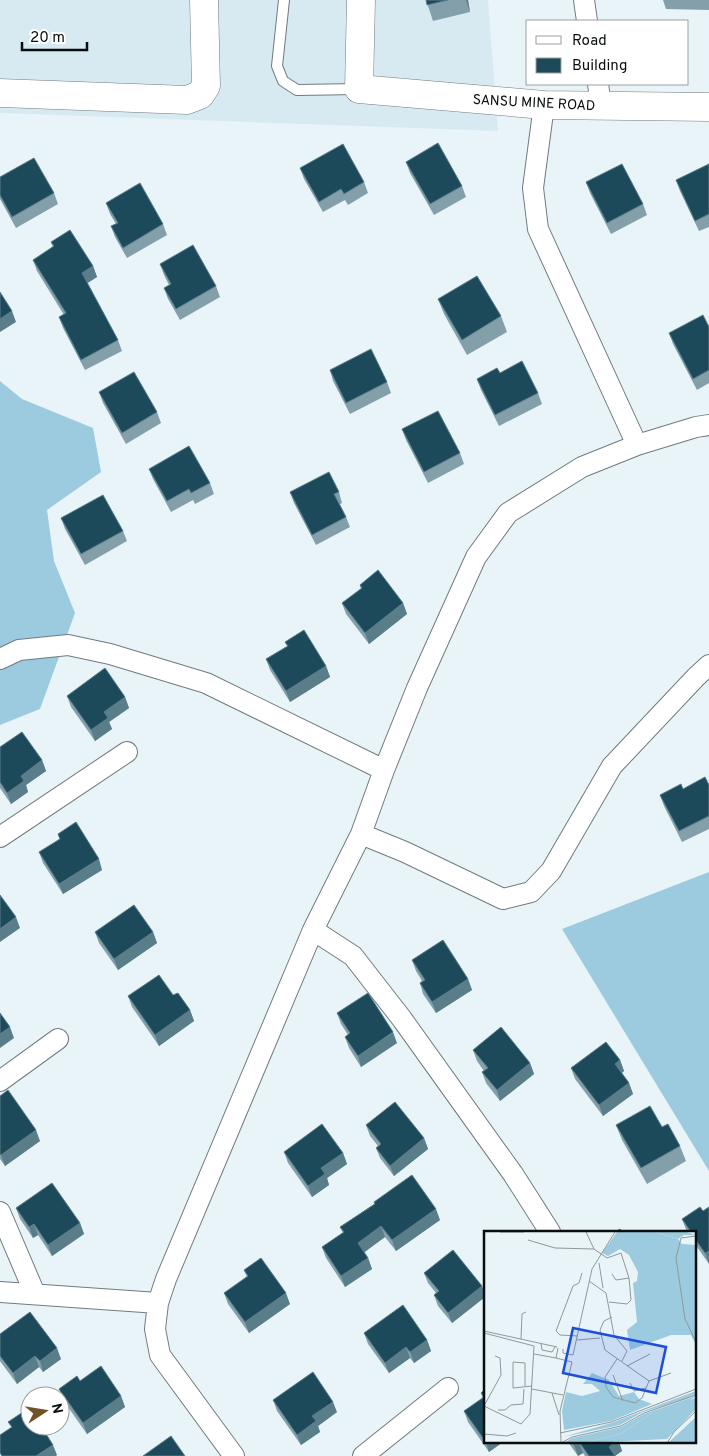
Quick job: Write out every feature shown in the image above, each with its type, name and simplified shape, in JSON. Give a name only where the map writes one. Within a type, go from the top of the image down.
[{"type":"street","points":[[0,93],[187,100],[200,95],[206,86],[204,0]]},
{"type":"street","points":[[359,90],[361,0]]},
{"type":"street","points":[[584,0],[587,20]]},
{"type":"street","name":"SANSU MINE ROAD","points":[[359,90],[544,105],[600,94],[709,106]]},
{"type":"street","points":[[544,105],[533,188],[538,229],[637,445]]},
{"type":"street","points":[[234,1456],[160,1354],[155,1329],[158,1303],[166,1278],[313,930],[361,834],[417,688],[476,557],[508,513],[582,467],[637,445],[696,427],[709,425]]},
{"type":"street","points":[[0,659],[20,650],[68,645],[110,654],[206,683],[384,770]]},
{"type":"street","points":[[361,834],[405,852],[503,899],[530,892],[552,871],[612,766],[709,665]]},
{"type":"street","points":[[0,836],[127,752]]},
{"type":"street","points":[[313,930],[353,956],[366,972],[513,1174],[549,1231]]},
{"type":"street","points":[[0,1081],[58,1038]]},
{"type":"street","points":[[0,1212],[35,1294]]},
{"type":"street","points":[[0,1292],[158,1303]]},
{"type":"street","points":[[363,1456],[448,1388]]},
{"type":"lane","points":[[284,0],[277,66],[283,81],[297,90],[359,90]]},
{"type":"shaded area","points":[[0,0],[488,0],[498,131],[0,113]]},
{"type":"shaded area","points":[[0,381],[22,399],[93,428],[101,472],[47,510],[54,561],[75,613],[40,709],[0,725]]},
{"type":"shaded area","points":[[709,872],[709,1171],[562,929]]},
{"type":"building","points":[[426,0],[448,0],[427,5]]},
{"type":"building","points":[[438,143],[462,186],[430,204],[406,162]]},
{"type":"building","points":[[343,144],[364,182],[344,194],[341,189],[319,202],[300,168]]},
{"type":"building","points":[[34,158],[54,193],[12,217],[0,195],[0,177]]},
{"type":"building","points":[[622,164],[643,204],[607,223],[586,182]]},
{"type":"building","points":[[709,164],[709,214],[695,221],[676,180]]},
{"type":"building","points":[[140,183],[163,224],[123,248],[111,226],[118,223],[106,203]]},
{"type":"building","points":[[70,230],[93,266],[82,273],[118,340],[81,360],[59,317],[66,313],[33,260],[54,246],[51,242]]},
{"type":"building","points":[[193,245],[216,286],[176,309],[164,288],[171,284],[160,264]]},
{"type":"building","points":[[477,276],[501,316],[462,340],[438,299]]},
{"type":"building","points":[[0,292],[12,311],[0,319]]},
{"type":"building","points":[[703,315],[709,327],[709,370],[693,379],[669,333]]},
{"type":"building","points":[[371,349],[387,382],[346,403],[330,370]]},
{"type":"building","points":[[522,361],[538,393],[495,415],[477,379],[497,368],[500,373]]},
{"type":"building","points":[[134,372],[157,412],[122,433],[99,392]]},
{"type":"building","points":[[438,411],[460,453],[424,472],[402,429]]},
{"type":"building","points":[[189,446],[210,483],[191,493],[189,489],[167,501],[149,469]]},
{"type":"building","points":[[329,472],[339,492],[334,494],[346,517],[312,535],[290,492]]},
{"type":"building","points":[[103,495],[123,531],[81,554],[61,518]]},
{"type":"building","points":[[378,570],[403,603],[365,633],[342,603],[362,588],[360,585]]},
{"type":"building","points":[[304,630],[326,666],[286,691],[266,659],[288,646],[285,642]]},
{"type":"building","points":[[105,668],[125,697],[104,712],[108,718],[91,730],[67,696]]},
{"type":"building","points":[[22,732],[42,760],[21,776],[24,781],[7,793],[0,782],[0,747]]},
{"type":"building","points":[[705,777],[709,785],[709,816],[679,831],[660,795],[681,784],[683,789]]},
{"type":"building","points":[[76,822],[99,859],[59,884],[39,852],[60,839],[58,834]]},
{"type":"building","points":[[0,895],[16,917],[0,929]]},
{"type":"building","points":[[134,905],[153,932],[114,959],[95,932]]},
{"type":"building","points":[[443,940],[468,979],[432,1002],[420,983],[425,980],[412,960]]},
{"type":"building","points":[[159,975],[173,995],[178,993],[190,1010],[155,1035],[128,996]]},
{"type":"building","points":[[368,993],[393,1032],[358,1056],[345,1037],[350,1033],[337,1013]]},
{"type":"building","points":[[0,1013],[10,1027],[0,1034]]},
{"type":"building","points":[[501,1027],[530,1063],[497,1090],[482,1072],[488,1068],[473,1050]]},
{"type":"building","points":[[606,1042],[620,1060],[615,1064],[629,1083],[599,1105],[571,1068]]},
{"type":"building","points":[[8,1090],[36,1130],[1,1155],[0,1096]]},
{"type":"building","points":[[395,1102],[424,1138],[390,1166],[376,1148],[381,1144],[366,1125]]},
{"type":"building","points":[[650,1106],[662,1127],[668,1124],[680,1146],[641,1168],[616,1125]]},
{"type":"building","points":[[322,1124],[343,1153],[321,1168],[325,1174],[308,1186],[284,1152]]},
{"type":"building","points":[[412,1175],[436,1209],[392,1240],[381,1226],[358,1243],[368,1258],[341,1276],[322,1247],[344,1232],[340,1227],[375,1204],[374,1202]]},
{"type":"building","points":[[52,1183],[80,1223],[48,1245],[34,1224],[29,1227],[16,1208]]},
{"type":"building","points":[[700,1207],[703,1211],[709,1207],[709,1251],[705,1253],[696,1240],[696,1231],[690,1231],[682,1219]]},
{"type":"building","points":[[453,1250],[482,1286],[448,1313],[434,1295],[439,1291],[424,1273]]},
{"type":"building","points":[[261,1258],[286,1293],[245,1322],[224,1293],[248,1276],[244,1270]]},
{"type":"building","points":[[403,1305],[427,1340],[410,1352],[406,1347],[385,1363],[364,1333]]},
{"type":"building","points":[[30,1312],[57,1348],[40,1361],[35,1356],[13,1373],[0,1356],[0,1334]]},
{"type":"building","points":[[101,1366],[121,1396],[83,1423],[70,1405],[70,1386],[63,1386],[77,1376],[80,1381]]},
{"type":"building","points":[[313,1372],[333,1402],[312,1416],[316,1421],[297,1435],[273,1400]]},
{"type":"building","points":[[484,1397],[484,1440],[464,1411]]},
{"type":"building","points":[[20,1414],[20,1436],[47,1436],[53,1445],[36,1456],[2,1456],[0,1453],[0,1435],[12,1427],[8,1422]]},
{"type":"building","points":[[171,1436],[185,1456],[143,1456]]},
{"type":"building","points":[[580,1444],[613,1444],[609,1447],[615,1456],[589,1456]]}]
